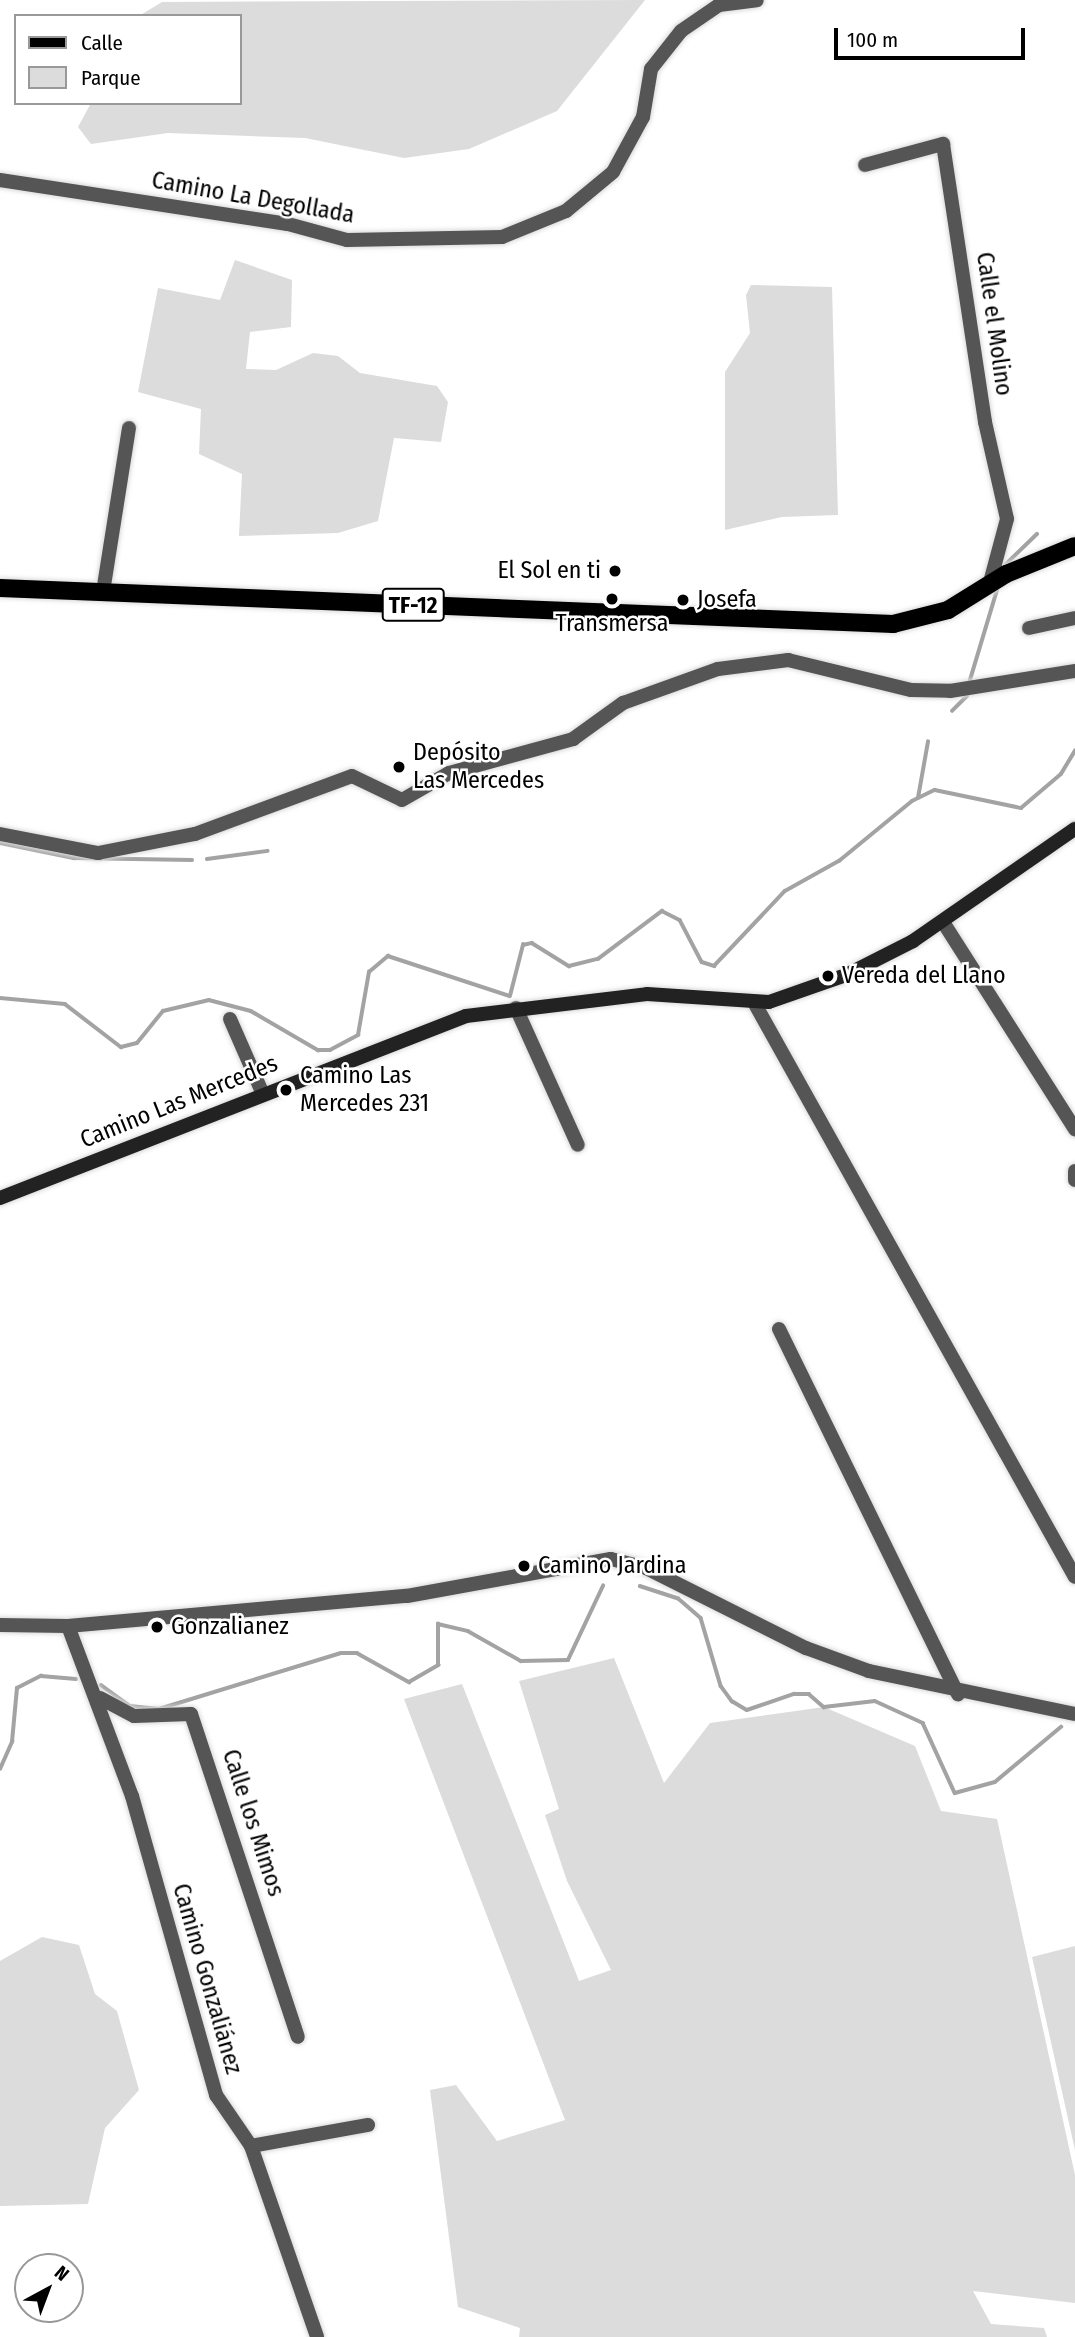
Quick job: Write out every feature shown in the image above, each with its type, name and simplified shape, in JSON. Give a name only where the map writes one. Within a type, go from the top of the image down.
[{"type":"main road","name":"TF-12","points":[[0,587],[893,624],[948,610],[989,586],[1075,546]]},
{"type":"main road","name":"Camino Las Mercedes","points":[[0,1198],[442,1023],[516,1009],[647,994],[755,1004],[846,975],[943,922],[1075,829]]},
{"type":"street","name":"Camino La Degollada","points":[[0,180],[288,224],[347,240],[502,237],[566,211],[612,172],[643,117],[651,69],[681,31],[719,5],[757,0]]},
{"type":"street","name":"Calle el Molino","points":[[865,165],[943,144],[985,422],[1007,519],[989,586]]},
{"type":"street","points":[[103,592],[129,428]]},
{"type":"street","points":[[1028,628],[1075,618]]},
{"type":"street","points":[[0,834],[98,853],[195,834],[352,776],[402,800],[449,773],[573,739],[623,703],[718,669],[788,660],[911,690],[950,691],[1075,671]]},
{"type":"street","points":[[943,922],[1075,1129]]},
{"type":"street","points":[[755,1004],[1075,1577]]},
{"type":"street","points":[[516,1009],[578,1146]]},
{"type":"street","points":[[230,1019],[263,1094]]},
{"type":"street","points":[[1075,1171],[1075,1180]]},
{"type":"street","points":[[779,1329],[958,1694]]},
{"type":"street","points":[[0,1625],[68,1626],[407,1596],[611,1559],[710,1597],[806,1648],[958,1694],[1075,1714]]},
{"type":"street","name":"Camino Gonzaliánez","points":[[68,1626],[100,1698],[216,2095],[251,2146],[317,2337]]},
{"type":"street","name":"Calle los Mimos","points":[[100,1698],[134,1716],[191,1714],[298,2037]]},
{"type":"street","points":[[251,2146],[368,2125]]},
{"type":"green space","points":[[645,0],[557,111],[469,149],[404,158],[305,138],[168,133],[91,144],[78,127],[90,105],[242,105],[242,14],[142,14],[162,2]]},
{"type":"green space","points":[[235,260],[292,280],[291,327],[250,332],[246,369],[276,370],[313,353],[338,356],[360,373],[437,386],[448,402],[441,442],[394,438],[378,521],[338,533],[239,536],[242,474],[199,454],[201,409],[138,392],[158,288],[220,300]]},
{"type":"green space","points":[[751,285],[832,287],[838,515],[782,517],[725,530],[725,372],[750,333],[746,295]]},
{"type":"green space","points":[[614,1658],[664,1783],[710,1723],[824,1707],[915,1746],[941,1811],[997,1819],[1075,2175],[1075,2303],[973,2291],[991,2324],[1044,2328],[1047,2337],[519,2337],[520,2328],[458,2307],[430,2090],[456,2085],[497,2141],[565,2120],[404,1699],[462,1684],[579,1981],[611,1970],[567,1881],[545,1815],[559,1809],[519,1681]]},
{"type":"green space","points":[[42,1937],[79,1945],[95,1994],[117,2011],[139,2090],[105,2128],[88,2204],[0,2206],[0,1961]]},
{"type":"green space","points":[[1075,1946],[1075,2150],[1032,1957]]},
{"type":"waterway","points":[[1001,569],[1037,534]]},
{"type":"waterway","points":[[970,680],[997,590]]},
{"type":"waterway","points":[[952,711],[967,696]]},
{"type":"waterway","points":[[918,798],[928,742]]},
{"type":"waterway","points":[[0,998],[65,1004],[121,1047],[137,1043],[163,1011],[209,1000],[251,1011],[318,1050],[330,1050],[358,1035],[369,972],[388,956],[510,996],[523,945],[532,943],[569,966],[598,959],[662,911],[680,920],[702,962],[714,966],[785,891],[839,861],[912,801],[935,790],[1021,808],[1061,774],[1075,751]]},
{"type":"waterway","points":[[0,843],[74,858],[192,860]]},
{"type":"waterway","points":[[207,859],[267,851]]},
{"type":"waterway","points":[[101,1685],[130,1706],[159,1709],[341,1653],[357,1653],[409,1682],[438,1665],[438,1624],[468,1631],[521,1661],[568,1660],[603,1586]]},
{"type":"waterway","points":[[640,1586],[678,1598],[701,1618],[721,1686],[732,1701],[747,1710],[794,1694],[809,1694],[824,1707],[875,1701],[923,1723],[955,1793],[995,1782],[1061,1727]]},
{"type":"waterway","points":[[0,1769],[12,1742],[17,1688],[41,1676],[76,1679]]},
{"type":"place","name":"El Sol en ti","points":[[615,571]]},
{"type":"place","name":"Transmersa","points":[[612,599]]},
{"type":"place","name":"Josefa","points":[[683,600]]},
{"type":"place","name":"Depósito Las Mercedes","points":[[399,767]]},
{"type":"place","name":"Vereda del Llano","points":[[828,976]]},
{"type":"place","name":"Camino Las Mercedes 231","points":[[286,1090]]},
{"type":"place","name":"Camino Jardina","points":[[524,1566]]},
{"type":"place","name":"Gonzalianez","points":[[157,1627]]}]
